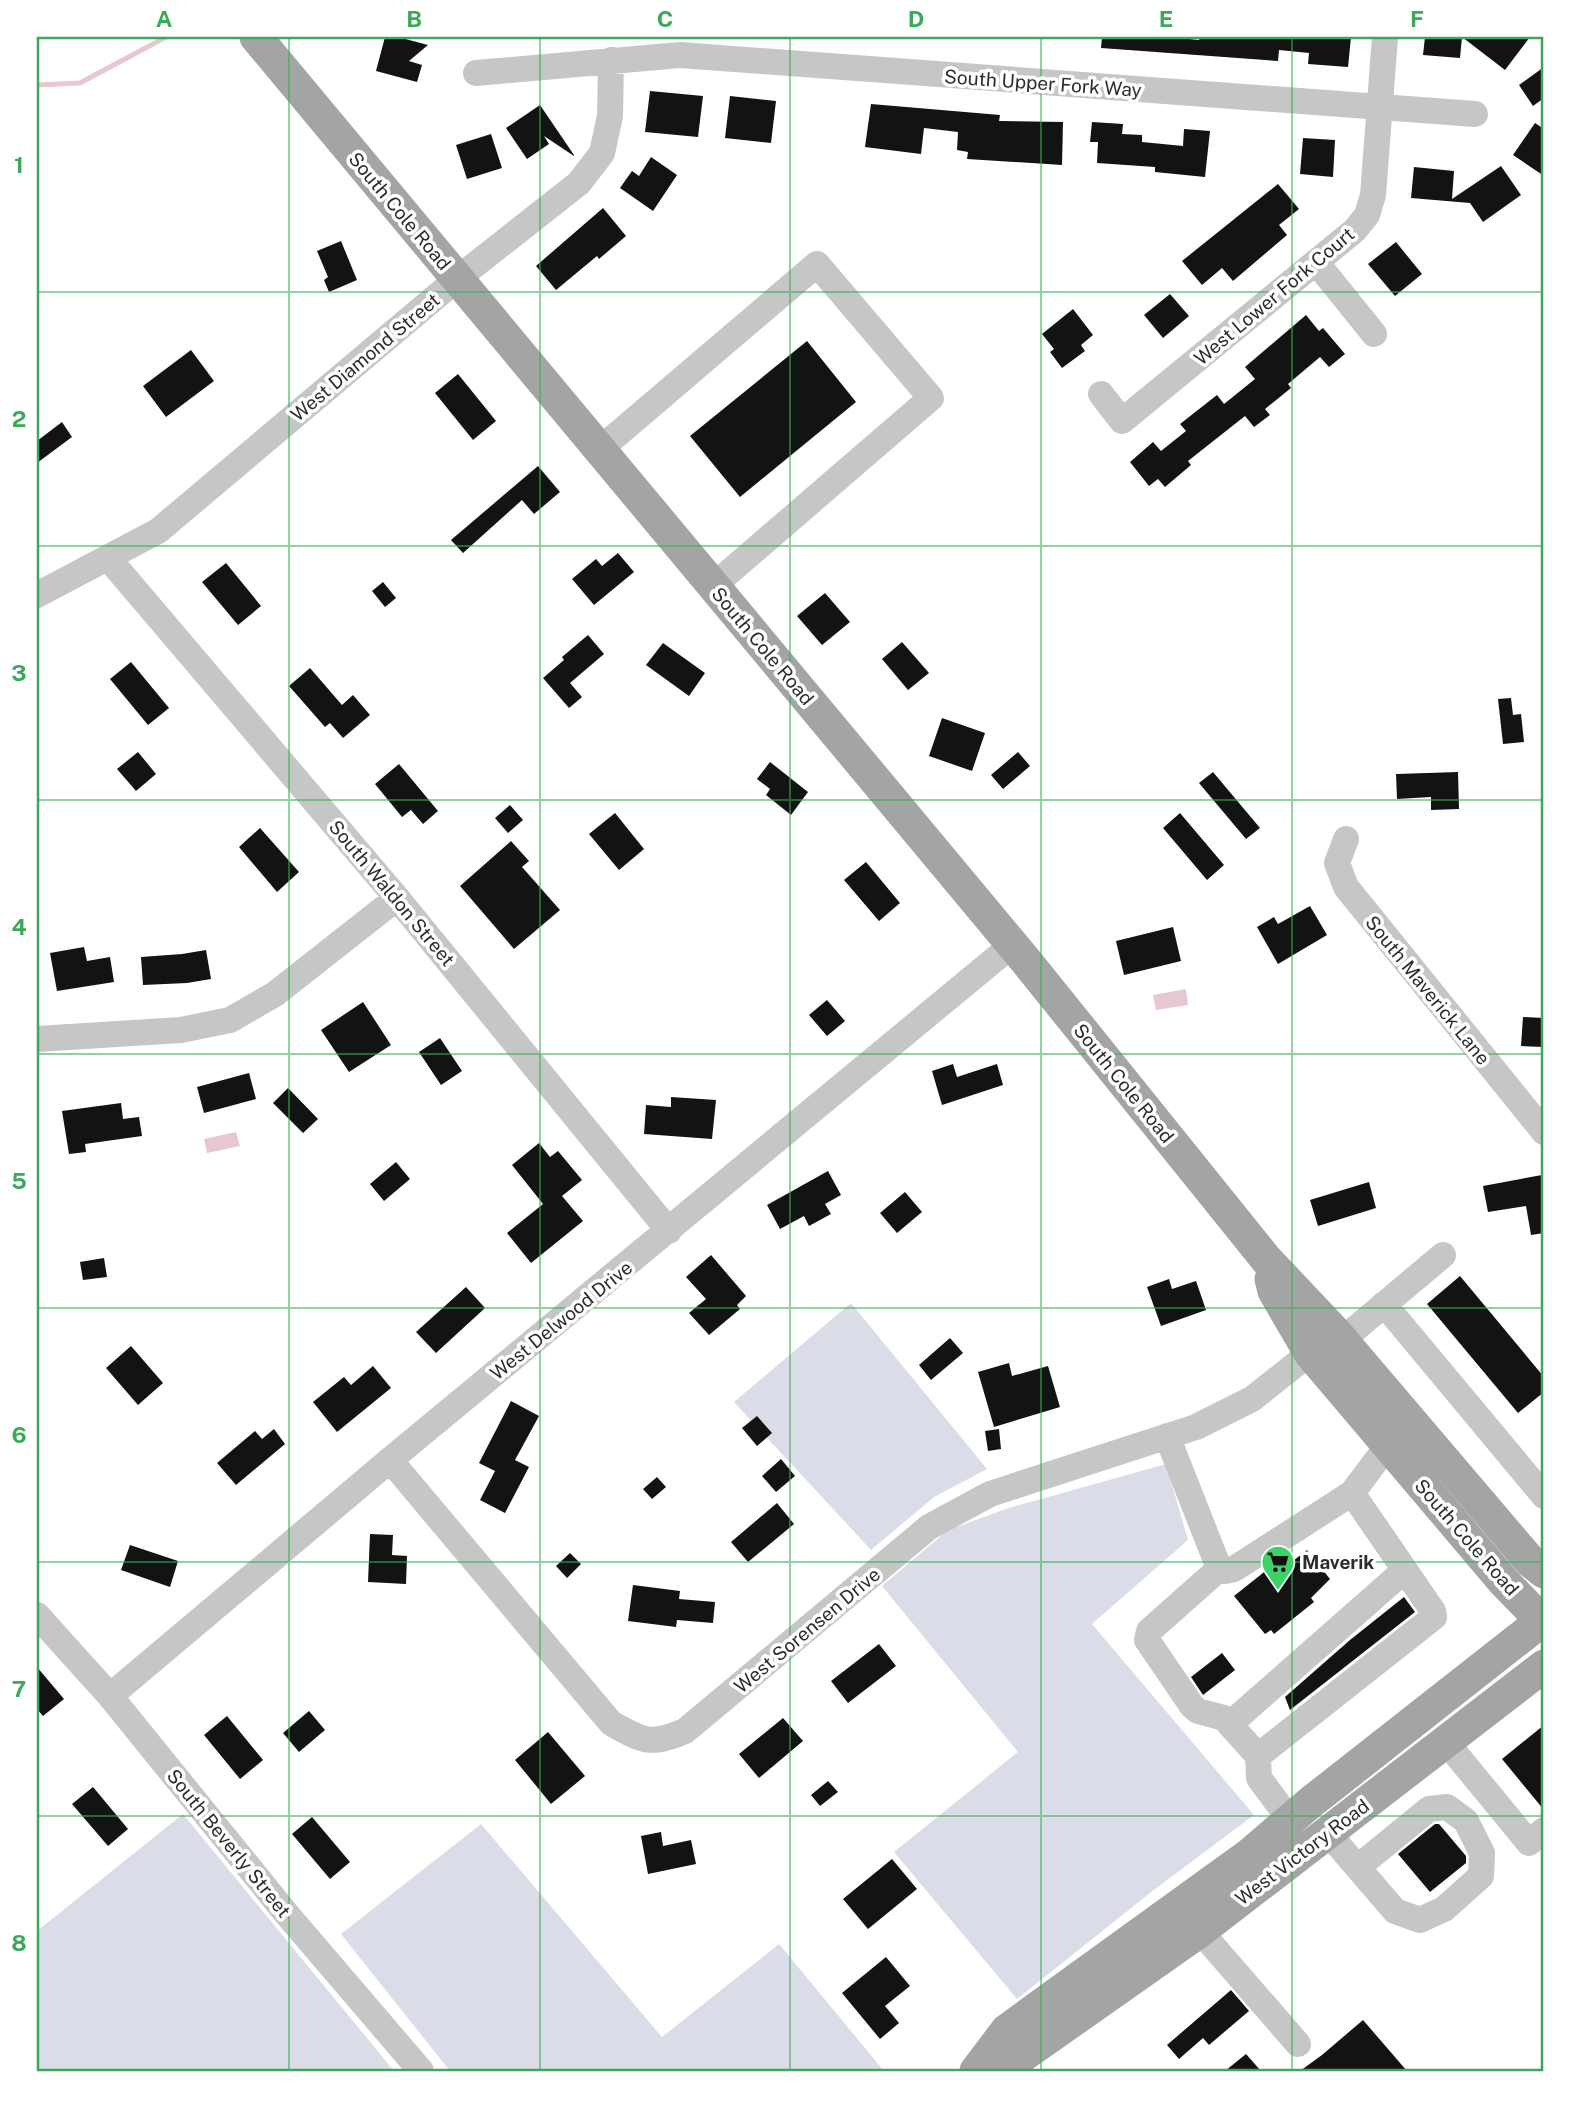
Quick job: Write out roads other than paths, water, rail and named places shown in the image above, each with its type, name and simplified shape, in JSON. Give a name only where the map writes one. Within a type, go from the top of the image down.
[{"type":"main road","name":"South Cole Road","points":[[256,37],[1012,945],[1266,1259],[1342,1340],[1530,1561],[1544,1572]]},
{"type":"main road","name":"South Cole Road","points":[[1266,1259],[1274,1291],[1310,1353],[1504,1582],[1544,1621]]},
{"type":"main road","name":"South Cole Road","points":[[1310,1353],[1341,1357],[1352,1362],[1374,1380]]},
{"type":"main road","name":"West Victory Road","points":[[976,2071],[1007,2030],[1124,1948],[1250,1854],[1544,1621]]},
{"type":"main road","name":"West Victory Road","points":[[1002,2071],[1200,1931],[1544,1666]]},
{"type":"main road","name":"West Victory Road","points":[[1056,2032],[1054,2015],[1078,1995],[1124,1948]]},
{"type":"street","name":"West Lower Fork Court","points":[[1101,394],[1122,421],[1356,230],[1367,215],[1373,195],[1385,37]]},
{"type":"street","name":"South Upper Fork Way","points":[[476,73],[680,55],[1475,114]]},
{"type":"street","name":"West Diamond Street","points":[[37,595],[158,531],[457,279],[579,183],[602,153],[610,116],[611,60]]},
{"type":"street","points":[[1316,262],[1374,334]]},
{"type":"street","points":[[600,450],[817,264],[931,398],[713,586]]},
{"type":"street","name":"South Waldon Street","points":[[109,559],[397,898],[669,1231]]},
{"type":"street","name":"South Maverick Lane","points":[[1346,839],[1337,863],[1346,887],[1544,1132]]},
{"type":"street","points":[[37,1039],[181,1030],[230,1020],[275,994],[397,898]]},
{"type":"street","name":"West Delwood Drive","points":[[110,1696],[390,1460],[1012,945]]},
{"type":"street","points":[[1342,1340],[1443,1255]]},
{"type":"street","points":[[1384,1304],[1543,1492]]},
{"type":"street","name":"West Sorensen Drive","points":[[390,1460],[611,1723],[639,1740],[664,1740],[685,1731],[929,1527],[990,1494],[1196,1427],[1252,1399],[1310,1353]]},
{"type":"street","points":[[1167,1436],[1220,1568],[1225,1571],[1234,1569],[1352,1493],[1388,1445]]},
{"type":"street","points":[[1258,1756],[1434,1617],[1433,1611],[1352,1493]]},
{"type":"street","points":[[1220,1568],[1149,1631],[1147,1640],[1192,1706],[1198,1711],[1224,1718],[1258,1756],[1259,1779],[1290,1820]]},
{"type":"street","points":[[1230,1724],[1405,1570]]},
{"type":"street","name":"South Beverly Street","points":[[37,1615],[110,1696],[285,1912],[421,2071]]},
{"type":"street","points":[[1446,1742],[1529,1843],[1544,1830]]},
{"type":"street","points":[[1328,1833],[1395,1911],[1420,1920],[1444,1909],[1482,1876],[1482,1853],[1466,1821],[1447,1807],[1429,1809],[1358,1867]]},
{"type":"street","points":[[1200,1931],[1297,2044]]},
{"type":"waterway","points":[[37,85],[80,83],[166,37]]},
{"type":"place","name":"Maverik","points":[[1278,1592]]}]
